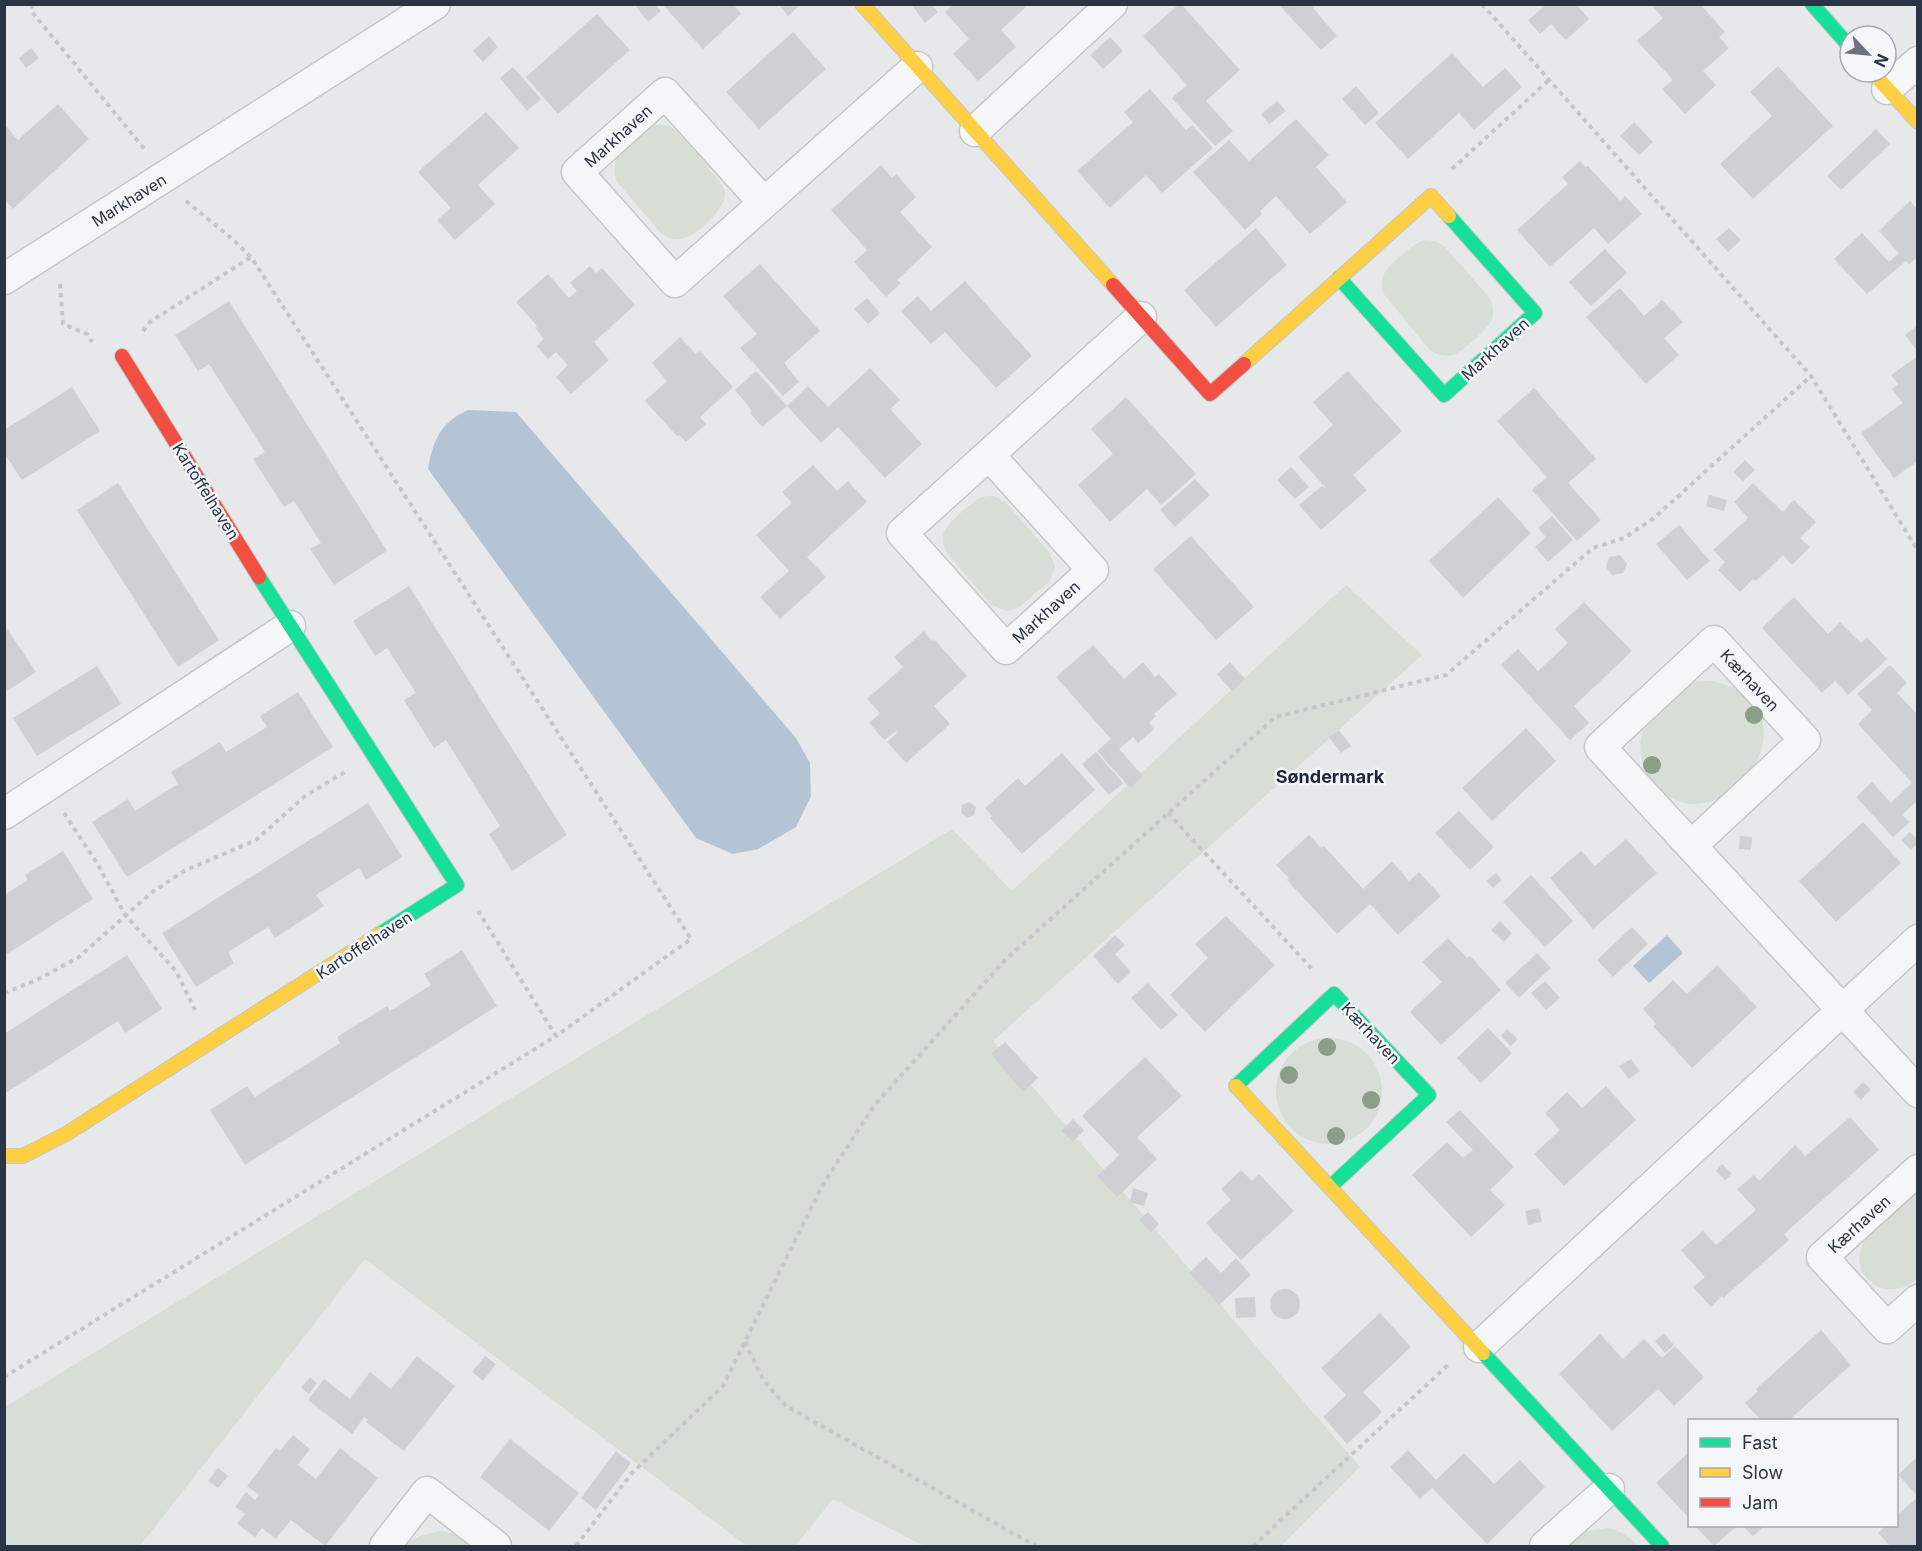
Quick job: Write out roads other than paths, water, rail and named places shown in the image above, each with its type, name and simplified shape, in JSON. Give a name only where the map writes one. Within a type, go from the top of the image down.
[{"type":"street","name":"Markhaven","points":[[4,279],[435,4]]},
{"type":"street","points":[[862,4],[1210,393],[1339,278]]},
{"type":"street","points":[[975,131],[1113,4]]},
{"type":"street","points":[[1812,4],[1838,33]]},
{"type":"street","points":[[1898,71],[1917,62]]},
{"type":"street","name":"Markhaven","points":[[764,203],[665,93],[577,172],[675,282],[764,203],[917,66]]},
{"type":"street","points":[[1884,84],[1917,122]]},
{"type":"street","name":"Markhaven","points":[[1431,196],[1535,313],[1444,395],[1339,278],[1431,196]]},
{"type":"street","name":"Markhaven","points":[[988,454],[1093,570],[1006,649],[902,533],[988,454],[1141,317]]},
{"type":"street","name":"Kartoffelhaven","points":[[4,1156],[23,1156],[66,1134],[457,885],[290,626],[122,357]]},
{"type":"street","points":[[4,814],[290,626]]},
{"type":"street","name":"Kærhaven","points":[[1691,846],[1805,740],[1714,641],[1600,747],[1917,1092]]},
{"type":"street","points":[[1479,1347],[1917,940]]},
{"type":"street","name":"Kærhaven","points":[[1330,1187],[1429,1095],[1335,994],[1236,1086],[1662,1546]]},
{"type":"street","name":"Kærhaven","points":[[1917,1170],[1822,1257],[1887,1328],[1917,1300]]},
{"type":"street","points":[[1545,1546],[1609,1489]]},
{"type":"street","points":[[385,1546],[427,1492],[496,1546]]},
{"type":"water","points":[[468,410],[516,412],[796,738],[810,763],[811,796],[796,827],[758,849],[733,854],[696,838],[428,469],[439,434],[450,421]]},
{"type":"water","points":[[1667,935],[1683,953],[1649,983],[1633,966]]},
{"type":"district","name":"Søndermark","points":[[1330,777]]}]
